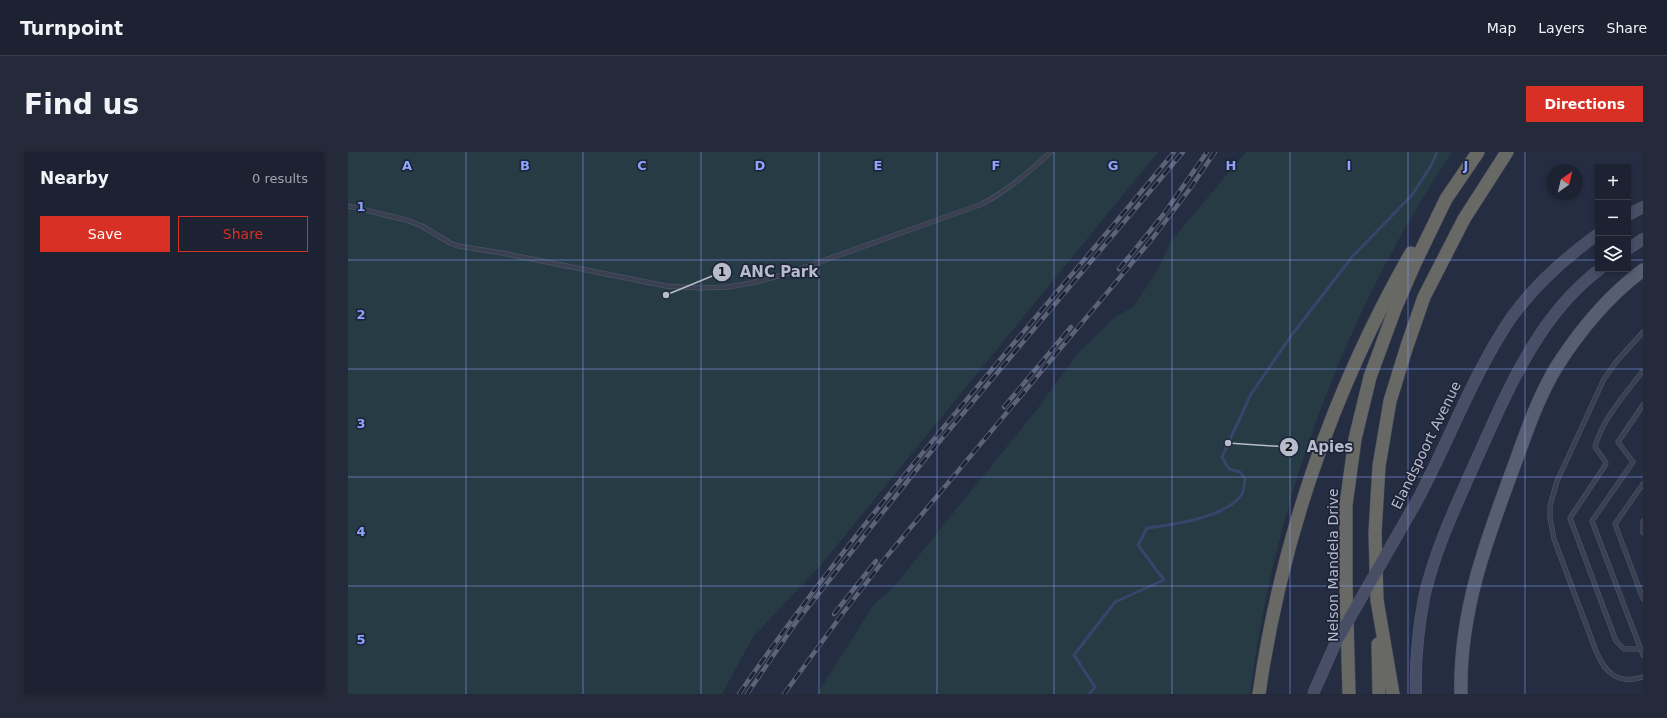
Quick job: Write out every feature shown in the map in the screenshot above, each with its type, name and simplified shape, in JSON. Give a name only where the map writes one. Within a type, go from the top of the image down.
[{"type":"highway","name":"Nelson Mandela Drive","points":[[1349,694],[1346,584],[1346,505],[1355,439],[1370,377],[1395,309],[1415,263],[1446,200],[1478,152]]},
{"type":"highway","points":[[1379,694],[1375,533],[1379,466],[1390,401],[1424,297],[1464,219],[1507,152]]},
{"type":"highway","points":[[1259,694],[1266,645],[1288,554],[1317,459],[1348,377],[1376,318],[1411,253],[1446,200]]},
{"type":"highway","points":[[1377,600],[1393,694]]},
{"type":"main road","points":[[1631,213],[1643,207]]},
{"type":"main road","name":"Elandspoort Avenue","points":[[1313,694],[1336,642],[1418,499],[1480,370],[1511,317],[1552,271],[1596,236]]},
{"type":"main road","points":[[1631,247],[1643,240]]},
{"type":"main road","points":[[1461,694],[1463,635],[1467,609],[1474,582],[1504,491],[1544,392],[1556,367],[1587,323],[1621,288],[1643,270]]},
{"type":"main road","points":[[1416,694],[1415,672],[1419,630],[1425,597],[1438,553],[1464,489],[1512,384],[1544,328],[1556,312],[1579,287],[1596,272]]},
{"type":"lane","points":[[348,206],[406,220],[422,226],[450,243],[458,246],[502,253],[666,286],[701,288],[728,287],[786,274],[982,204],[1003,193],[1051,152]]},
{"type":"lane","points":[[1643,332],[1616,362],[1604,379],[1554,489],[1550,518],[1556,545],[1603,666],[1620,679],[1628,680],[1643,677]]},
{"type":"lane","points":[[1640,649],[1624,649],[1616,641],[1570,518],[1606,464],[1595,447],[1601,433],[1609,418],[1642,372]]},
{"type":"lane","points":[[1643,405],[1618,442],[1633,462],[1592,521],[1643,655]]},
{"type":"lane","points":[[1643,484],[1615,524],[1643,599]]},
{"type":"lane","points":[[1643,521],[1643,533]]},
{"type":"shaded area","points":[[348,152],[1158,152],[820,566],[753,637],[722,694],[348,694]]},
{"type":"shaded area","points":[[1246,152],[1452,152],[1414,213],[1379,277],[1347,343],[1320,411],[1296,481],[1277,551],[1261,622],[1250,694],[817,694],[875,603],[892,589],[1038,408],[1078,353],[1114,318],[1134,306],[1158,269],[1171,241]]},
{"type":"waterway","points":[[1089,694],[1095,687],[1074,655],[1115,602],[1164,580],[1138,545],[1147,528],[1184,522],[1212,514],[1225,509],[1235,502],[1242,494],[1245,479],[1240,472],[1229,469],[1222,457],[1251,394],[1291,336],[1352,257],[1412,195],[1432,164],[1437,152]]},
{"type":"railway","points":[[739,694],[842,554],[896,486],[951,418],[1174,152]]},
{"type":"railway","points":[[747,694],[797,621],[929,454],[1183,152]]},
{"type":"railway","points":[[1119,269],[1163,215],[1207,152]]},
{"type":"railway","points":[[784,694],[887,556],[1152,239],[1189,190],[1215,152]]},
{"type":"railway","points":[[1004,407],[1071,327]]},
{"type":"railway","points":[[834,614],[876,561]]},
{"type":"place","name":"ANC Park","points":[[666,295]]},
{"type":"place","name":"Apies","points":[[1228,443]]}]
